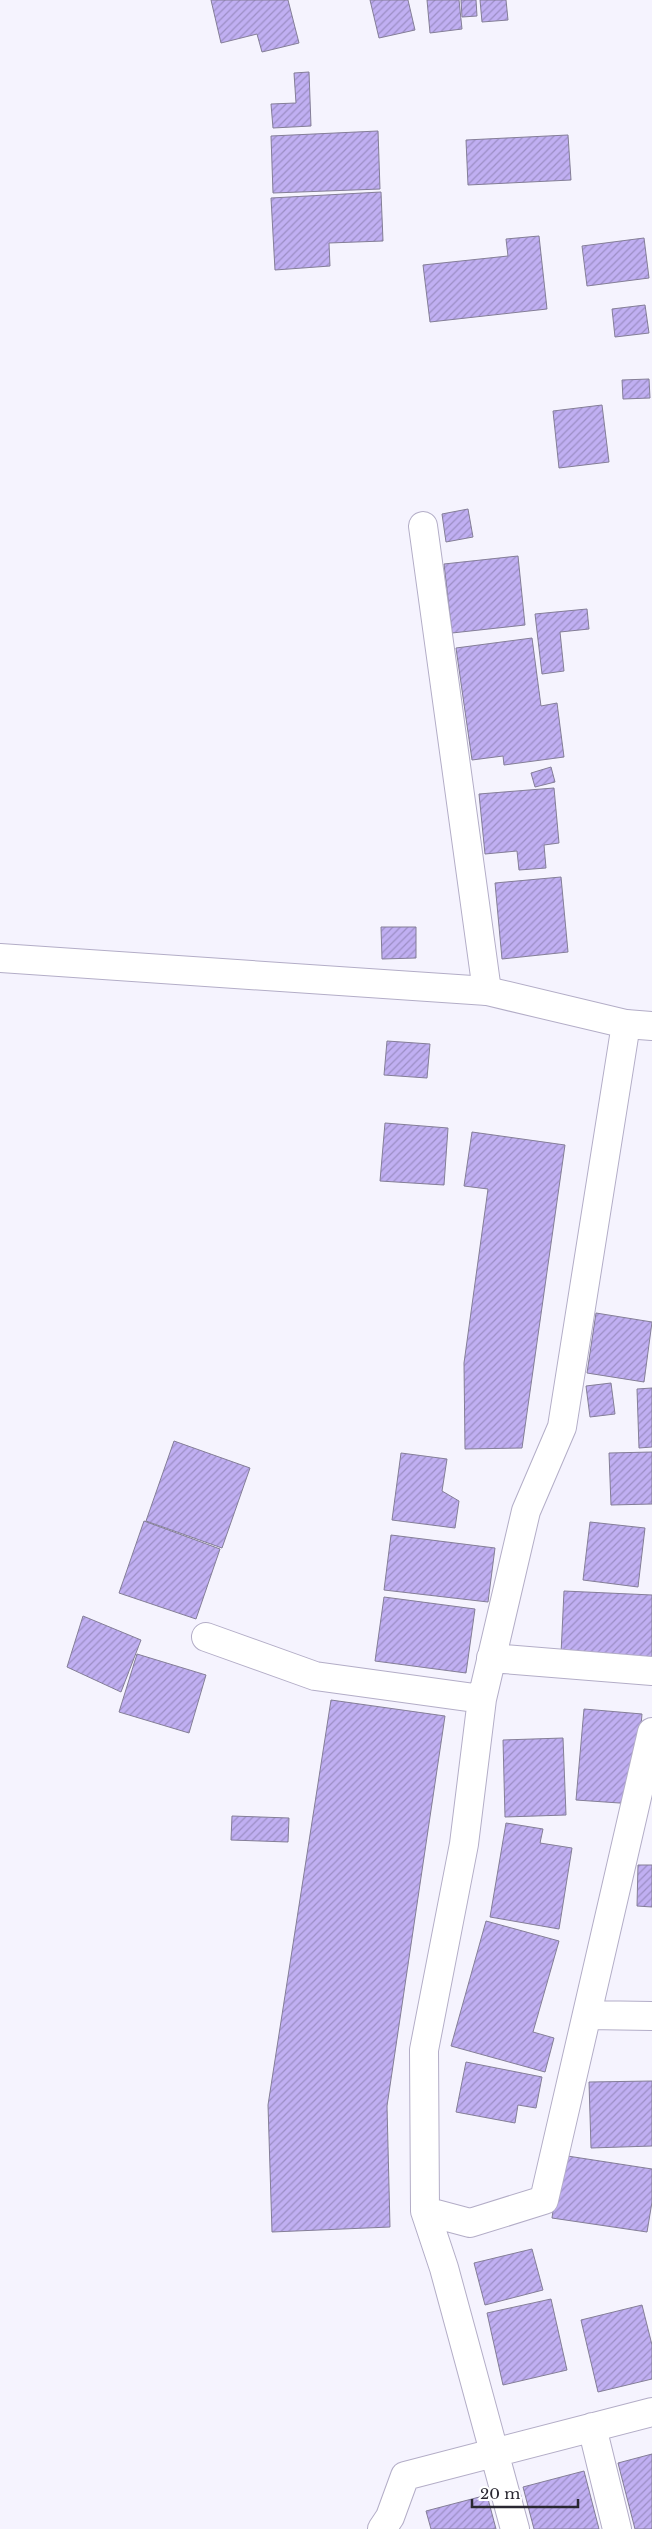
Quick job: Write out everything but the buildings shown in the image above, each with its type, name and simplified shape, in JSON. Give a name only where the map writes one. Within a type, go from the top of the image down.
[{"type":"street","points":[[423,526],[487,990]]},
{"type":"street","points":[[0,958],[487,990],[639,1025],[562,1427],[526,1511],[482,1700],[464,1844],[424,2050],[425,2211],[444,2268],[515,2529]]},
{"type":"street","points":[[206,1637],[315,1676],[482,1700]]},
{"type":"street","points":[[491,1658],[652,1671]]},
{"type":"street","points":[[425,2211],[470,2223],[544,2200],[652,1732]]},
{"type":"street","points":[[588,2015],[652,2016]]},
{"type":"street","points":[[382,2529],[390,2517],[405,2476],[652,2412]]},
{"type":"street","points":[[592,2427],[617,2529]]}]
